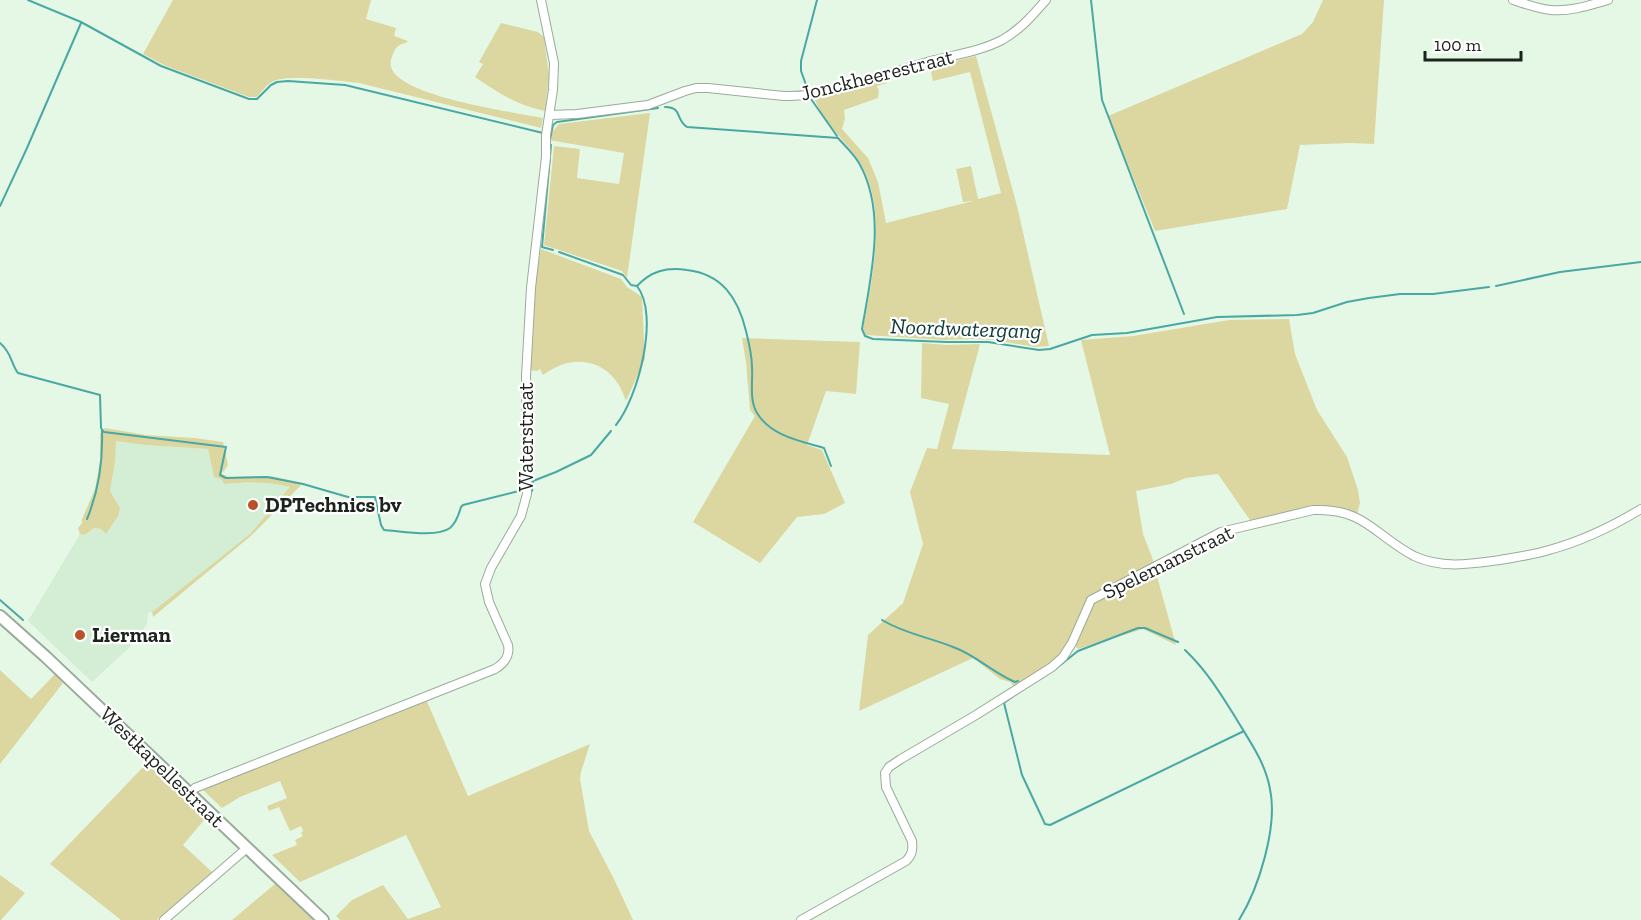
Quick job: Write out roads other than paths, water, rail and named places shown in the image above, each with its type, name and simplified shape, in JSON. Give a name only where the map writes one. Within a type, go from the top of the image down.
[{"type":"street","name":"Waterstraat","points":[[189,794],[195,788],[495,669],[506,660],[508,645],[489,602],[485,584],[491,568],[521,516],[527,495],[526,376],[531,288],[554,74],[554,63],[541,0]]},
{"type":"street","name":"Jonckheerestraat","points":[[549,115],[577,114],[648,105],[696,88],[784,96],[817,94],[986,47],[1012,34],[1046,0]]},
{"type":"street","points":[[1514,0],[1539,8],[1557,10],[1577,8],[1608,0]]},
{"type":"street","name":"Spelemanstraat","points":[[801,920],[906,861],[911,855],[912,842],[886,787],[885,773],[892,765],[1052,667],[1072,644],[1090,600],[1221,532],[1313,510],[1337,511],[1356,516],[1403,549],[1425,560],[1466,565],[1535,554],[1562,546],[1613,525],[1641,509]]},
{"type":"street","name":"Westkapellestraat","points":[[0,616],[323,920]]},
{"type":"street","points":[[164,920],[247,848]]},
{"type":"waterway","points":[[28,0],[81,22],[161,66],[249,99],[257,99],[277,82],[345,85],[543,133]]},
{"type":"waterway","points":[[809,93],[801,71],[801,61],[817,0]]},
{"type":"waterway","points":[[1091,0],[1102,100],[1184,314]]},
{"type":"waterway","points":[[0,206],[81,23]]},
{"type":"waterway","points":[[811,99],[837,136]]},
{"type":"waterway","name":"Noordwatergang","points":[[665,107],[677,111],[681,121],[687,127],[838,138],[849,150],[859,163],[868,182],[873,202],[874,244],[862,329],[865,336],[873,339],[988,342],[1039,350],[1050,349],[1092,335],[1127,333],[1217,317],[1297,315],[1369,298],[1400,294],[1433,294],[1489,287]]},
{"type":"waterway","name":"Noordwatergang","points":[[550,139],[553,125],[557,122],[658,108]]},
{"type":"waterway","points":[[551,145],[542,247],[553,250]]},
{"type":"waterway","points":[[559,252],[623,275],[631,285],[637,286],[644,299],[647,316],[643,356],[632,396],[616,425]]},
{"type":"waterway","name":"Noordwatergang","points":[[1496,286],[1560,272],[1641,262]]},
{"type":"waterway","points":[[637,286],[659,271],[672,269],[699,272],[719,282],[733,298],[743,319],[751,354],[752,397],[757,413],[763,421],[778,432],[824,448],[831,466]]},
{"type":"waterway","points":[[0,343],[7,351],[18,373],[100,395],[101,428],[104,432],[226,447],[220,475],[226,478],[267,477],[303,484],[348,497],[375,497],[384,530],[427,533],[444,531],[454,524],[463,505],[523,490]]},
{"type":"waterway","points":[[87,519],[99,476],[102,431]]},
{"type":"waterway","points":[[530,491],[532,491],[533,481],[591,455],[611,431]]},
{"type":"waterway","points":[[0,600],[23,620]]},
{"type":"waterway","points":[[882,620],[899,629],[961,650],[1007,678],[1018,681]]},
{"type":"waterway","points":[[1030,685],[1078,651],[1138,628],[1145,628],[1178,642]]},
{"type":"waterway","points":[[1185,650],[1206,673],[1234,715],[1260,760],[1268,779],[1272,804],[1269,838],[1260,874],[1239,920]]},
{"type":"waterway","points":[[1020,691],[1004,703],[1022,775],[1045,824],[1050,825],[1244,731]]},
{"type":"place","name":"DPTechnics bv","points":[[253,505]]},
{"type":"place","name":"Lierman","points":[[80,635]]}]
